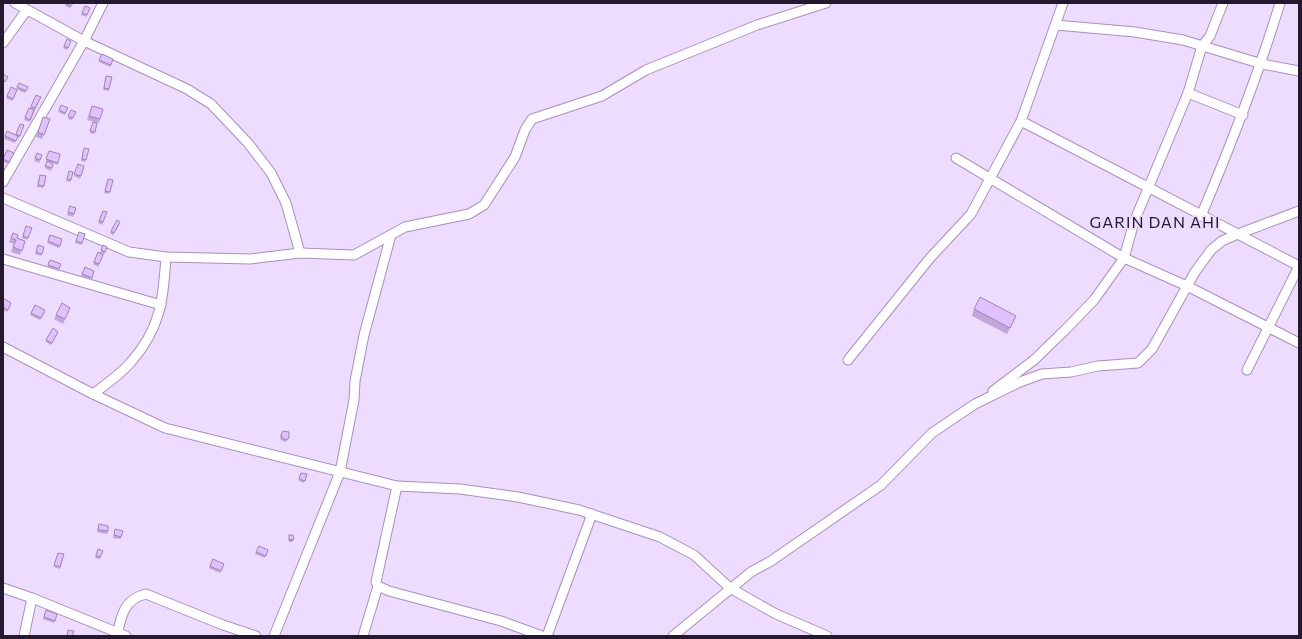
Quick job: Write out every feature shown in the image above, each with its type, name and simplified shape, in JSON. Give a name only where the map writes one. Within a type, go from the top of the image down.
[{"type":"street","points":[[15,3],[84,41],[187,89],[211,104],[248,143],[271,173],[286,203],[300,253]]},
{"type":"street","points":[[3,182],[84,41],[103,3]]},
{"type":"street","points":[[3,198],[129,252],[166,257],[250,259],[300,253],[354,255],[405,227],[469,214],[484,205],[515,157],[525,130],[532,119],[602,96],[646,70],[757,25],[826,3]]},
{"type":"street","points":[[848,360],[930,258],[966,220],[1021,121],[1063,3]]},
{"type":"street","points":[[673,636],[730,588],[881,485],[932,433],[975,404],[1034,360],[1094,300],[1124,258],[1134,222],[1188,93],[1202,46],[1210,36],[1223,3]]},
{"type":"street","points":[[1201,216],[1243,115],[1262,64],[1280,3]]},
{"type":"street","points":[[3,43],[26,10]]},
{"type":"street","points":[[1056,26],[1135,32],[1183,40],[1262,64],[1299,71]]},
{"type":"street","points":[[1188,93],[1243,115]]},
{"type":"street","points":[[1021,121],[1299,266],[1247,370]]},
{"type":"street","points":[[956,158],[1124,258],[1187,286],[1299,343]]},
{"type":"street","points":[[975,404],[1020,382],[1042,374],[1071,372],[1098,366],[1138,363],[1152,349],[1187,286],[1202,261],[1211,250],[1222,241],[1299,211]]},
{"type":"street","points":[[274,636],[340,472],[354,400],[355,381],[364,335],[391,234]]},
{"type":"street","points":[[93,394],[131,363],[155,327],[161,305],[166,257]]},
{"type":"street","points":[[3,259],[161,305]]},
{"type":"street","points":[[3,347],[93,394],[165,428],[397,486],[460,489],[518,497],[592,514],[667,540],[694,555],[730,588],[776,614],[828,636]]},
{"type":"street","points":[[363,636],[378,586],[376,582],[397,486]]},
{"type":"street","points":[[548,636],[592,514]]},
{"type":"street","points":[[378,586],[389,591],[501,621],[542,636]]},
{"type":"street","points":[[3,588],[32,598],[117,634],[126,636]]},
{"type":"street","points":[[117,634],[124,606],[132,598],[146,594],[223,625],[256,636]]},
{"type":"street","points":[[24,636],[32,598]]},
{"type":"building","points":[[65,3],[73,3],[71,6]]},
{"type":"building","points":[[85,6],[90,8],[87,15],[82,13]]},
{"type":"building","points":[[67,39],[71,41],[68,48],[64,46]]},
{"type":"building","points":[[102,54],[113,59],[111,65],[99,60]]},
{"type":"building","points":[[3,74],[8,77],[5,82],[3,81]]},
{"type":"building","points":[[106,76],[112,77],[109,89],[104,88]]},
{"type":"building","points":[[19,83],[28,87],[26,91],[17,87]]},
{"type":"building","points":[[11,87],[17,90],[13,99],[7,96]]},
{"type":"building","points":[[36,95],[41,97],[35,108],[31,106]]},
{"type":"building","points":[[61,105],[68,108],[65,113],[59,110]]},
{"type":"building","points":[[92,106],[103,109],[100,119],[89,116]]},
{"type":"building","points":[[29,108],[34,110],[30,120],[25,117]]},
{"type":"building","points":[[71,110],[76,112],[73,118],[68,116]]},
{"type":"building","points":[[43,117],[50,119],[44,135],[38,132]]},
{"type":"building","points":[[93,122],[97,123],[95,132],[90,131]]},
{"type":"building","points":[[20,124],[24,125],[20,136],[16,134]]},
{"type":"building","points":[[7,131],[18,136],[16,141],[5,136]]},
{"type":"building","points":[[84,148],[89,149],[86,160],[82,159]]},
{"type":"building","points":[[7,150],[14,153],[9,162],[3,159]]},
{"type":"building","points":[[49,151],[60,154],[58,163],[46,159]]},
{"type":"building","points":[[37,153],[42,155],[40,160],[35,158]]},
{"type":"building","points":[[47,161],[53,164],[52,168],[45,166]]},
{"type":"building","points":[[78,164],[84,166],[81,176],[74,174]]},
{"type":"building","points":[[69,171],[73,172],[71,180],[67,179]]},
{"type":"building","points":[[40,175],[46,176],[44,186],[38,185]]},
{"type":"building","points":[[108,179],[113,180],[110,192],[105,191]]},
{"type":"building","points":[[70,206],[76,208],[74,214],[68,212]]},
{"type":"building","points":[[103,211],[107,212],[103,222],[99,221]]},
{"type":"building","points":[[117,220],[120,222],[114,233],[111,231]]},
{"type":"building","points":[[26,226],[32,228],[28,238],[23,236]]},
{"type":"building","points":[[79,232],[85,234],[82,243],[76,241]]},
{"type":"building","points":[[13,233],[18,235],[17,238],[25,241],[22,251],[13,247],[16,240],[11,238]]},
{"type":"building","points":[[50,235],[62,239],[60,246],[48,241]]},
{"type":"building","points":[[38,245],[44,247],[42,254],[36,252]]},
{"type":"building","points":[[103,245],[107,247],[105,252],[101,250]]},
{"type":"building","points":[[98,252],[103,255],[99,264],[94,262]]},
{"type":"building","points":[[50,260],[61,264],[59,269],[48,265]]},
{"type":"building","points":[[85,267],[94,271],[92,278],[82,274]]},
{"type":"building","points":[[980,297],[1016,316],[1010,328],[974,309]]},
{"type":"building","points":[[3,298],[11,303],[8,310],[3,307]]},
{"type":"building","points":[[62,303],[70,308],[65,319],[56,315]]},
{"type":"building","points":[[35,305],[45,310],[41,318],[31,313]]},
{"type":"building","points":[[53,328],[58,332],[52,343],[46,340]]},
{"type":"building","points":[[283,431],[289,432],[289,438],[286,440],[282,438],[281,435]]},
{"type":"building","points":[[301,473],[307,474],[305,481],[299,479]]},
{"type":"building","points":[[99,524],[108,526],[108,531],[98,530]]},
{"type":"building","points":[[115,529],[123,531],[121,537],[114,535]]},
{"type":"building","points":[[289,535],[293,535],[294,539],[289,540]]},
{"type":"building","points":[[259,546],[268,550],[266,556],[256,552]]},
{"type":"building","points":[[98,549],[103,551],[100,557],[96,556]]},
{"type":"building","points":[[58,553],[64,554],[60,567],[54,565]]},
{"type":"building","points":[[213,559],[224,564],[221,571],[210,566]]},
{"type":"building","points":[[46,610],[57,614],[55,621],[44,617]]},
{"type":"building","points":[[68,630],[74,631],[72,636],[67,636]]},
{"type":"district","name":"GARIN DAN AHI","points":[[1155,222]]}]
